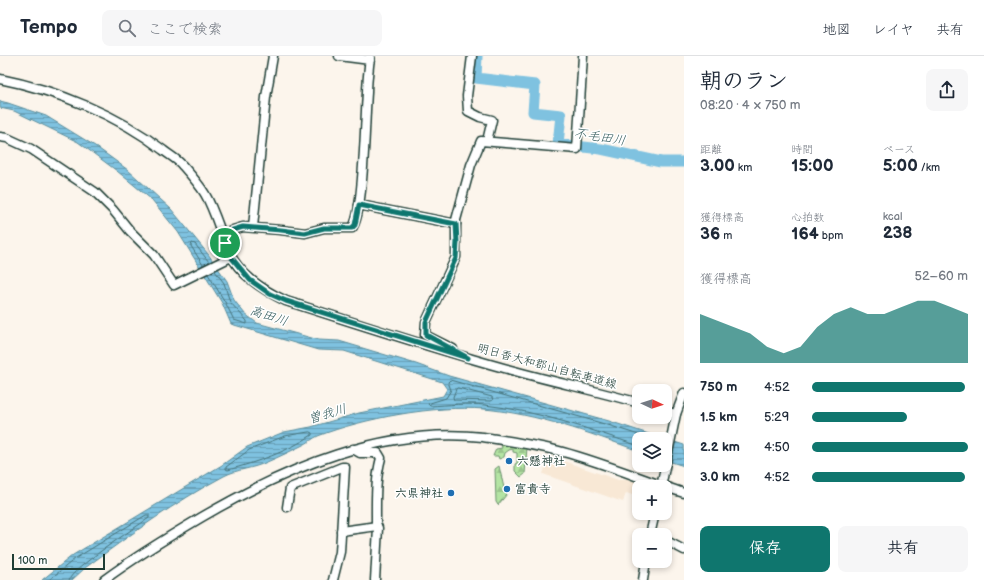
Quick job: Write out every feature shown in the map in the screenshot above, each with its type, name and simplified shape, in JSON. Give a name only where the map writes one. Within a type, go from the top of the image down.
[{"type":"street","points":[[253,227],[266,97],[273,56]]},
{"type":"street","points":[[225,243],[228,233],[243,227],[305,233],[324,228],[352,228],[355,225],[359,205],[370,58],[339,56]]},
{"type":"street","points":[[472,56],[466,96],[468,111],[480,118],[492,120],[487,141]]},
{"type":"street","points":[[468,358],[426,335],[426,322],[456,258],[456,224],[471,165],[481,141],[577,149],[583,56]]},
{"type":"street","name":"明日香大和郡山自転車道線","points":[[0,79],[24,84],[100,112],[146,136],[182,164],[205,194],[215,215],[230,258],[250,280],[270,294],[286,301],[468,358],[632,401]]},
{"type":"street","points":[[0,137],[7,138],[31,148],[96,192],[130,231],[154,255],[174,285],[230,258]]},
{"type":"street","points":[[359,205],[456,224]]},
{"type":"street","points":[[662,480],[676,414],[684,393]]},
{"type":"street","points":[[672,413],[676,414]]},
{"type":"street","points":[[104,580],[159,542],[232,500],[272,480],[308,465],[353,450],[404,438],[455,436],[483,438],[540,446],[564,452],[651,480]]},
{"type":"street","points":[[353,450],[360,453],[378,453],[381,458],[378,469],[376,492],[377,526],[375,580]]},
{"type":"street","points":[[286,507],[290,488],[342,467],[345,468],[340,552],[333,580]]},
{"type":"street","points":[[672,488],[684,493]]},
{"type":"street","points":[[341,531],[377,526]]},
{"type":"street","points":[[672,544],[684,550]]},
{"type":"street","points":[[643,580],[645,568]]},
{"type":"shaded area","points":[[549,456],[618,480],[632,481],[632,495],[626,493],[623,502],[543,474]]},
{"type":"green space","points":[[501,443],[527,447],[525,474],[521,477],[515,471],[517,453],[513,452],[513,449],[509,450],[505,453],[504,457],[499,459],[498,456],[493,456],[496,449],[502,448]]},
{"type":"green space","points":[[499,466],[504,488],[507,494],[498,505],[496,502],[495,469]]},
{"type":"water","points":[[0,101],[46,116],[95,146],[128,170],[171,209],[208,254],[227,281],[234,300],[245,314],[257,323],[319,340],[339,341],[416,364],[449,376],[609,421],[643,432],[632,432],[632,449],[563,425],[524,415],[484,409],[444,409],[378,418],[318,436],[305,444],[262,464],[224,476],[153,519],[85,568],[72,580],[42,580],[73,555],[222,465],[247,447],[284,432],[311,427],[359,413],[443,396],[447,389],[442,382],[344,351],[318,350],[231,324],[222,303],[178,232],[152,200],[117,171],[78,142],[14,111],[0,108]]},
{"type":"water","points":[[672,441],[684,445],[684,466],[672,462]]},
{"type":"waterway","name":"不毛田川","points":[[477,56],[476,78],[535,85],[533,112],[561,115],[558,144],[601,149],[661,162],[684,162]]},
{"type":"place","name":"六懸神社","points":[[509,461]]},
{"type":"place","name":"富貴寺","points":[[507,489]]},
{"type":"place","name":"六県神社","points":[[451,493]]},
{"type":"route","points":[[359,205],[456,224],[456,258],[426,322],[426,335],[468,358],[286,301],[270,294],[250,280],[231,257],[225,243],[228,233],[243,227],[305,233],[324,228],[352,228],[355,225],[359,205]]},
{"type":"water label","name":"高田川","points":[[269,315]]},
{"type":"water label","name":"曽我川","points":[[327,413]]}]
